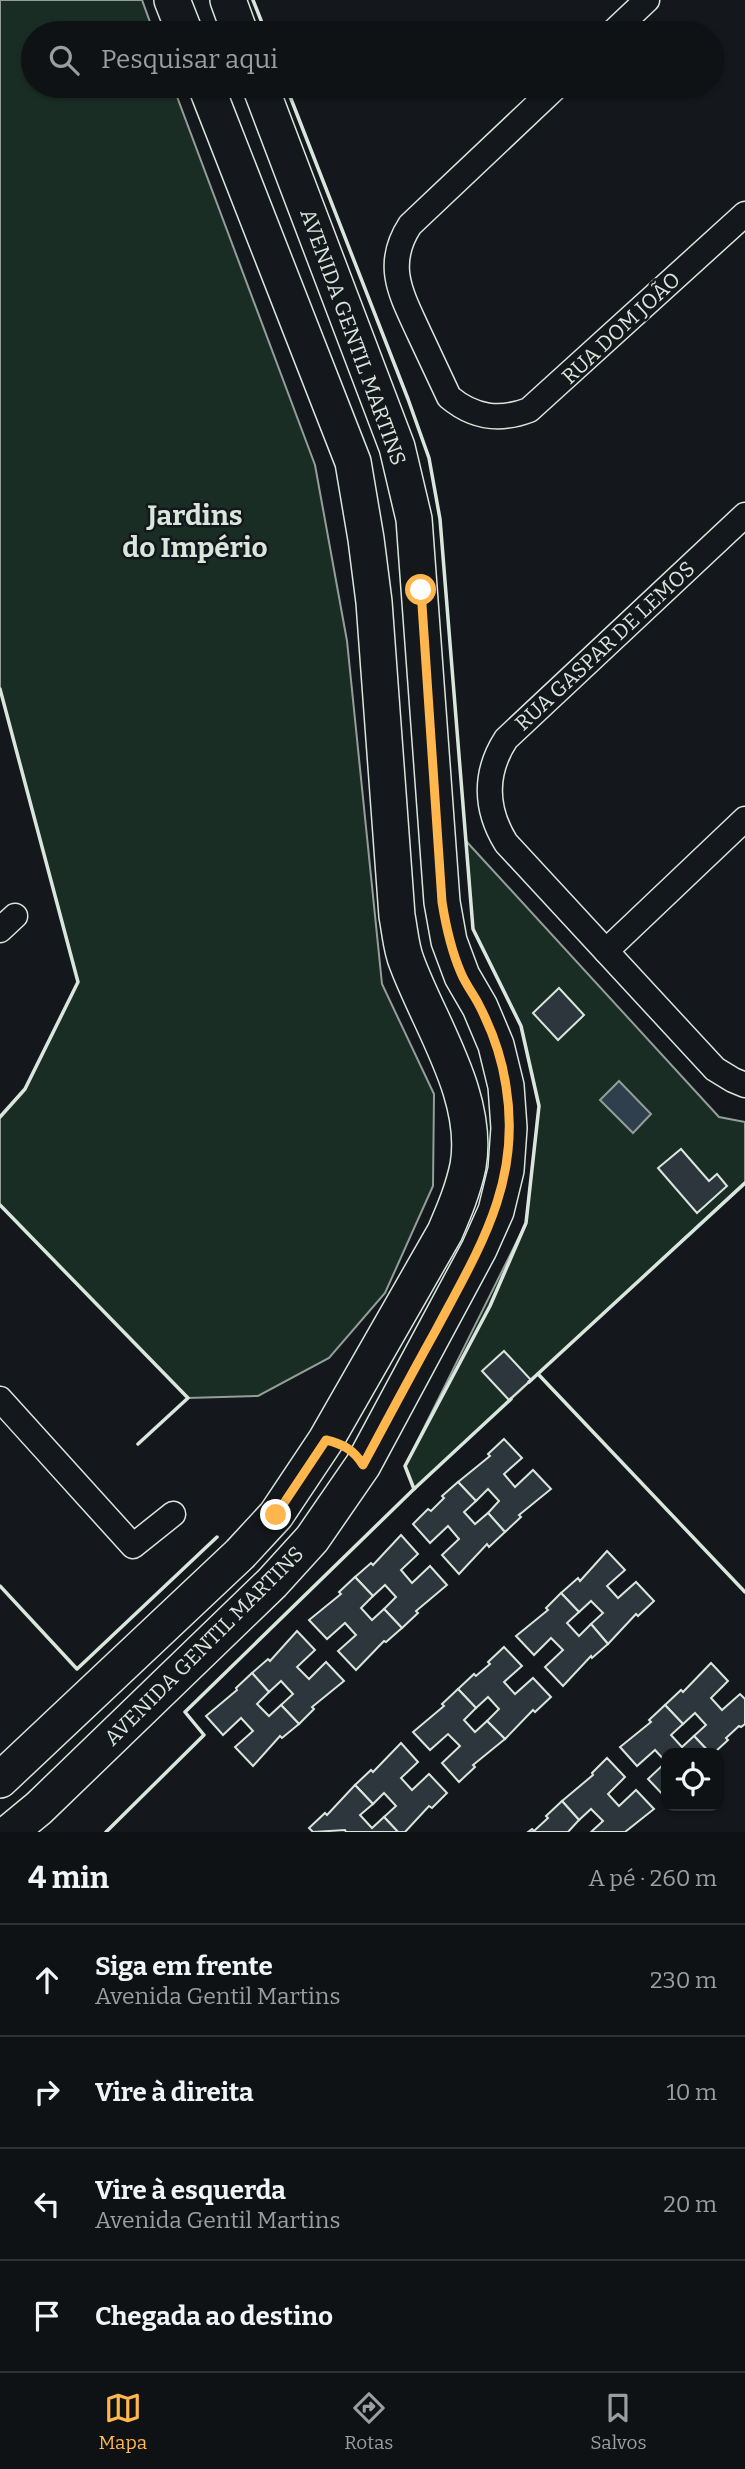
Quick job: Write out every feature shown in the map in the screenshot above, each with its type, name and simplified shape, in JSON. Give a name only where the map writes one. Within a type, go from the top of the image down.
[{"type":"main road","points":[[172,0],[180,21]]},
{"type":"main road","points":[[228,0],[236,21]]},
{"type":"main road","name":"AVENIDA GENTIL MARTINS","points":[[0,1780],[240,1554],[276,1515],[326,1440],[445,1232],[459,1199],[468,1164],[468,1132],[462,1097],[453,1066],[405,960],[397,916],[374,602],[353,462],[211,98]]},
{"type":"main road","name":"AVENIDA GENTIL MARTINS","points":[[10,1832],[39,1808],[272,1583],[312,1539],[363,1465],[479,1249],[496,1211],[506,1170],[509,1128],[506,1086],[496,1045],[480,1007],[462,976],[449,941],[442,902],[414,519],[397,447],[265,98]]},
{"type":"main road","points":[[326,1440],[350,1449],[363,1465]]},
{"type":"main road","points":[[276,1515],[280,1523],[294,1535],[312,1539]]},
{"type":"street","points":[[625,21],[647,0]]},
{"type":"street","name":"RUA DOM JOÃO","points":[[544,98],[410,225],[397,254],[396,275],[402,295],[449,397],[467,410],[485,417],[509,416],[529,410],[745,214]]},
{"type":"street","name":"RUA GASPAR DE LEMOS","points":[[606,951],[506,843],[493,818],[489,791],[493,764],[506,739],[745,515]]},
{"type":"street","points":[[745,819],[606,951],[715,1069],[745,1085]]},
{"type":"street","points":[[0,1399],[133,1546],[173,1514]]},
{"type":"green space","points":[[0,0],[142,0],[150,21],[21,21],[21,98],[177,98],[315,465],[347,641],[382,984],[434,1094],[433,1186],[385,1293],[329,1358],[258,1396],[188,1398],[0,1205],[0,1117],[25,1089],[78,982],[0,689]]},
{"type":"green space","points":[[466,841],[719,1117],[745,1122],[745,1182],[414,1489],[405,1466],[526,1223],[539,1106],[521,1026],[473,929]]},
{"type":"water","points":[[619,1081],[651,1114],[633,1133],[600,1100]]},
{"type":"building","points":[[559,988],[584,1015],[558,1040],[533,1013]]},
{"type":"building","points":[[681,1149],[709,1181],[717,1174],[727,1186],[697,1213],[658,1168]]},
{"type":"building","points":[[504,1351],[531,1380],[509,1400],[482,1371]]},
{"type":"building","points":[[504,1439],[522,1458],[504,1474],[515,1487],[533,1470],[551,1489],[519,1515],[521,1517],[505,1532],[488,1513],[499,1501],[488,1489],[476,1501],[458,1482],[490,1456],[488,1454]]},
{"type":"building","points":[[458,1482],[476,1501],[464,1512],[475,1524],[488,1513],[505,1532],[489,1547],[487,1544],[459,1574],[442,1555],[459,1539],[448,1526],[430,1543],[413,1524],[428,1509],[431,1511],[444,1498],[442,1496]]},
{"type":"building","points":[[401,1535],[418,1554],[401,1570],[412,1583],[430,1566],[447,1585],[416,1611],[418,1613],[402,1628],[384,1609],[396,1597],[385,1585],[373,1596],[355,1577],[371,1563],[373,1565]]},
{"type":"building","points":[[607,1551],[625,1570],[607,1586],[618,1598],[636,1582],[654,1601],[638,1616],[636,1614],[608,1644],[591,1624],[603,1613],[591,1601],[579,1612],[561,1593],[578,1578],[580,1581]]},
{"type":"building","points":[[355,1577],[373,1596],[361,1608],[372,1620],[384,1609],[402,1628],[384,1641],[356,1670],[338,1651],[356,1635],[345,1623],[327,1639],[309,1620],[341,1594],[339,1592]]},
{"type":"building","points":[[561,1593],[579,1612],[567,1623],[579,1636],[591,1624],[608,1644],[592,1658],[591,1656],[563,1686],[545,1667],[563,1650],[551,1638],[534,1655],[516,1636],[548,1610],[546,1608]]},
{"type":"building","points":[[297,1631],[315,1650],[297,1667],[309,1679],[326,1662],[344,1681],[312,1707],[314,1709],[299,1724],[281,1705],[293,1694],[281,1681],[269,1692],[252,1673],[268,1659],[270,1661]]},
{"type":"building","points":[[504,1647],[522,1666],[504,1682],[515,1694],[533,1678],[551,1697],[535,1712],[533,1710],[505,1739],[487,1721],[499,1709],[488,1697],[476,1708],[458,1689],[490,1664],[488,1662]]},
{"type":"building","points":[[711,1663],[728,1681],[711,1698],[722,1710],[740,1694],[745,1699],[745,1724],[726,1738],[728,1740],[719,1748],[705,1748],[694,1736],[706,1725],[695,1713],[683,1724],[665,1705],[681,1690],[683,1692]]},
{"type":"building","points":[[252,1673],[269,1692],[257,1704],[269,1716],[281,1705],[299,1724],[282,1738],[280,1736],[253,1766],[235,1747],[253,1731],[241,1718],[223,1735],[206,1716],[237,1690]]},
{"type":"building","points":[[458,1689],[476,1708],[464,1720],[475,1732],[487,1721],[505,1739],[473,1765],[475,1767],[459,1782],[442,1763],[460,1746],[448,1734],[430,1750],[413,1732],[444,1706],[442,1704]]},
{"type":"building","points":[[665,1705],[683,1724],[671,1735],[682,1747],[694,1736],[705,1748],[661,1748],[661,1757],[655,1750],[637,1766],[620,1747],[651,1722],[649,1720]]},
{"type":"building","points":[[401,1743],[418,1762],[401,1778],[412,1790],[429,1774],[447,1793],[432,1808],[429,1806],[405,1832],[398,1832],[384,1817],[396,1806],[384,1793],[373,1804],[355,1785],[371,1770],[373,1772]]},
{"type":"building","points":[[607,1758],[625,1777],[608,1794],[619,1806],[636,1790],[654,1809],[625,1832],[591,1832],[603,1821],[591,1809],[579,1820],[562,1801],[593,1775]]},
{"type":"building","points":[[661,1767],[661,1793],[648,1779]]},
{"type":"building","points":[[355,1785],[373,1804],[360,1815],[372,1828],[384,1817],[398,1832],[313,1832],[309,1828],[325,1813],[327,1815]]},
{"type":"building","points":[[562,1801],[579,1820],[568,1832],[528,1832],[532,1829],[534,1831]]},
{"type":"wall","points":[[253,0],[261,21]]},
{"type":"wall","points":[[291,98],[429,458],[440,519],[473,929],[521,1026],[539,1106],[526,1223],[490,1306],[405,1466],[414,1489],[511,1399]]},
{"type":"wall","points":[[0,689],[78,982],[25,1089],[0,1117]]},
{"type":"wall","points":[[529,1382],[745,1183]]},
{"type":"wall","points":[[0,1205],[188,1398],[138,1444]]},
{"type":"wall","points":[[538,1374],[745,1592]]},
{"type":"wall","points":[[106,1832],[204,1735],[185,1712],[415,1488]]},
{"type":"wall","points":[[0,1586],[77,1669],[217,1537]]},
{"type":"district","name":"Jardins do Império","points":[[195,531]]},
{"type":"route","points":[[276,1515],[326,1440],[350,1449],[363,1465],[479,1249],[496,1211],[506,1170],[509,1128],[506,1086],[496,1045],[480,1007],[462,976],[449,941],[442,902],[421,590]]}]
